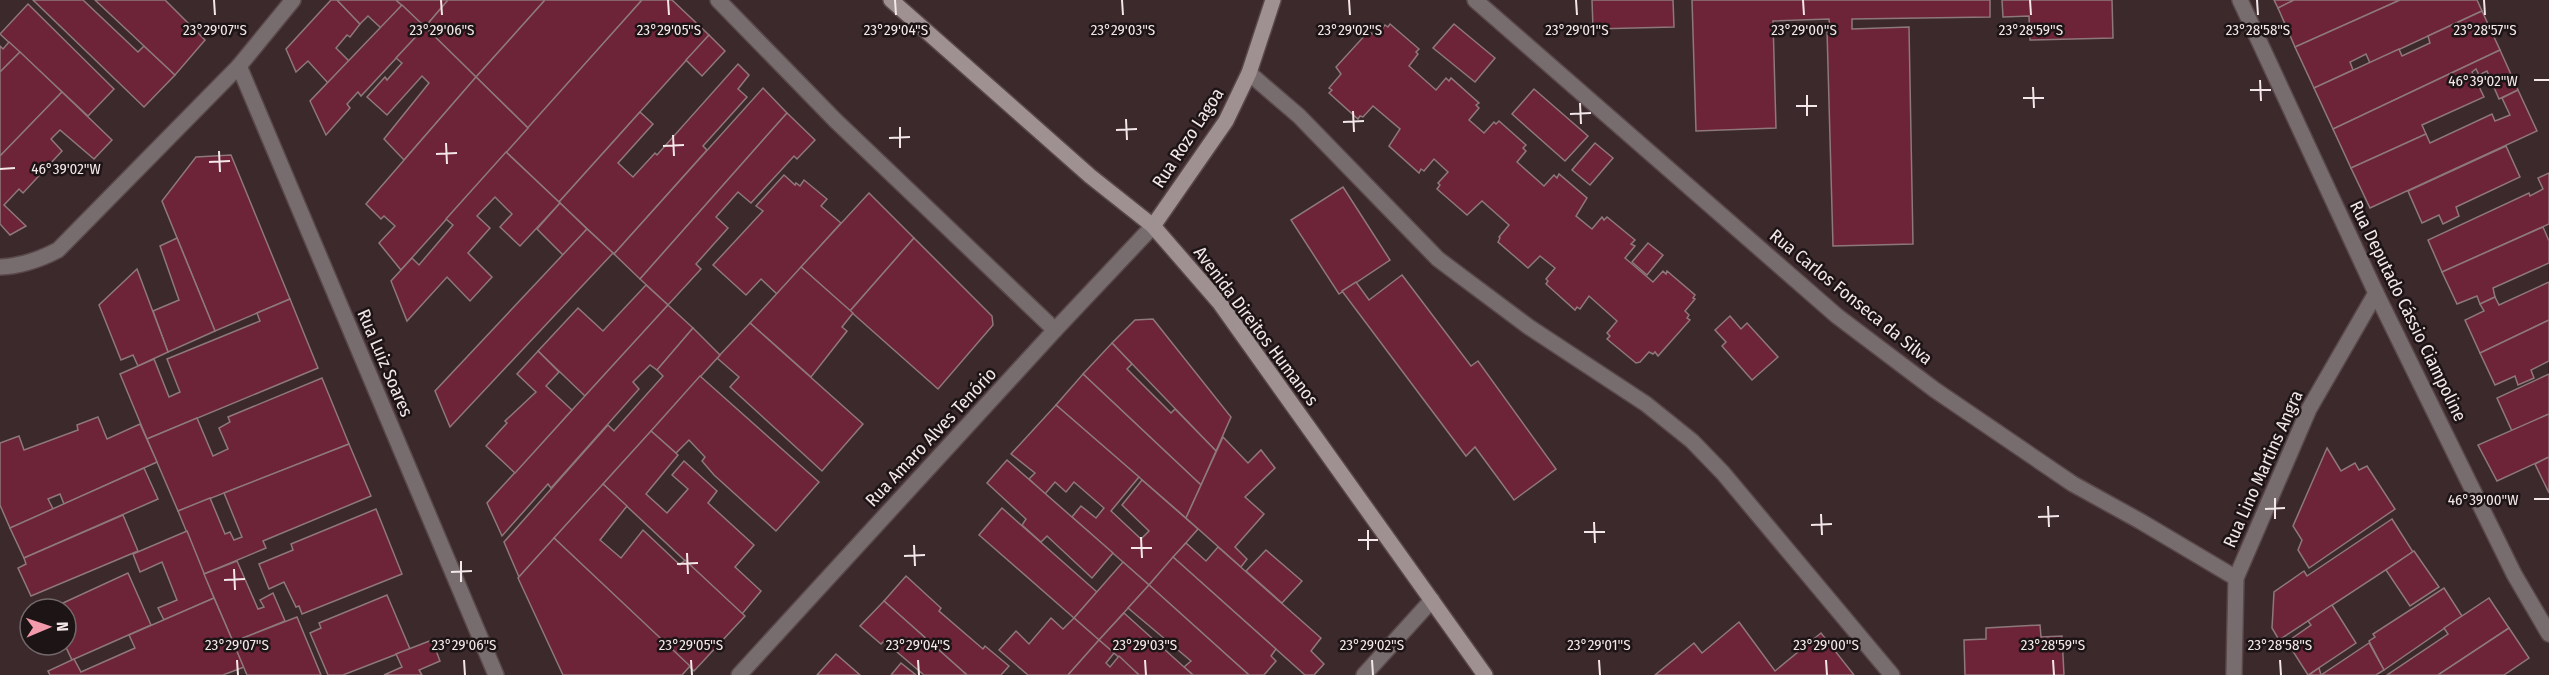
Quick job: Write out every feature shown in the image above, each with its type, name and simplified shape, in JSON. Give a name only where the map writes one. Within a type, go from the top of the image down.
[{"type":"main road","name":"Avenida Direitos Humanos","points":[[891,0],[1090,176],[1154,226],[1219,302],[1485,675]]},
{"type":"main road","name":"Rua Rozo Lagoa","points":[[1154,226],[1226,121],[1250,73],[1273,0]]},
{"type":"street","points":[[0,267],[17,266],[40,260],[58,249],[239,66],[293,0]]},
{"type":"street","points":[[718,0],[836,121],[1055,330]]},
{"type":"street","name":"Rua Carlos Fonseca da Silva","points":[[1475,0],[1837,316],[1935,390],[2073,484],[2140,520],[2236,578]]},
{"type":"street","name":"Rua Deputado Cássio Ciampoline","points":[[2240,0],[2376,293],[2514,574],[2549,634]]},
{"type":"street","name":"Rua Luiz Soares","points":[[239,66],[496,675]]},
{"type":"street","points":[[1250,73],[1299,117],[1438,259],[1529,327],[1646,404],[1692,441],[1723,473],[1892,675]]},
{"type":"street","name":"Rua Amaro Alves Tenório","points":[[739,675],[1055,330],[1154,226]]},
{"type":"street","name":"Rua Lino Martins Angra","points":[[2234,675],[2236,578],[2309,409],[2376,293]]},
{"type":"street","points":[[1364,675],[1432,600]]},
{"type":"building","points":[[33,0],[83,0],[138,52],[144,46],[175,75],[144,107]]},
{"type":"building","points":[[95,0],[165,0],[205,40],[175,75]]},
{"type":"building","points":[[331,0],[337,0],[360,24],[350,37],[347,35],[336,48],[349,61],[328,83],[308,61],[296,72],[286,49]]},
{"type":"building","points":[[337,0],[396,0],[402,5],[381,28],[368,16],[360,24]]},
{"type":"building","points":[[396,0],[448,0],[425,27]]},
{"type":"building","points":[[448,0],[545,0],[476,77],[425,27]]},
{"type":"building","points":[[545,0],[642,0],[528,128],[476,77]]},
{"type":"building","points":[[642,0],[672,0],[709,35],[559,202],[506,152]]},
{"type":"building","points":[[1592,0],[1673,0],[1674,27],[1593,29]]},
{"type":"building","points":[[1692,0],[1990,0],[1990,17],[1852,19],[1852,29],[1909,27],[1913,244],[1833,246],[1827,30],[1830,30],[1829,19],[1773,21],[1776,128],[1696,131]]},
{"type":"building","points":[[2002,0],[2112,0],[2113,38],[2030,40],[2029,16],[2003,17]]},
{"type":"building","points":[[2274,0],[2294,0],[2278,8]]},
{"type":"building","points":[[2294,0],[2400,0],[2295,47],[2278,8]]},
{"type":"building","points":[[2400,0],[2477,0],[2482,11],[2370,63],[2366,54],[2350,62],[2353,70],[2314,88],[2295,47]]},
{"type":"building","points":[[28,4],[114,89],[88,116],[0,34]]},
{"type":"building","points":[[402,5],[425,27],[361,96],[358,92],[347,104],[350,108],[326,135],[310,101]]},
{"type":"building","points":[[2482,11],[2500,50],[2333,129],[2314,88],[2399,49],[2402,56],[2430,43],[2428,36]]},
{"type":"building","points":[[1390,24],[1419,49],[1409,66],[1436,90],[1446,78],[1449,81],[1451,78],[1479,103],[1476,105],[1479,108],[1469,120],[1484,133],[1494,122],[1496,124],[1499,121],[1526,145],[1523,148],[1526,151],[1517,162],[1544,186],[1554,175],[1557,178],[1559,174],[1587,198],[1576,216],[1592,229],[1602,217],[1604,220],[1607,217],[1635,240],[1631,244],[1635,246],[1625,258],[1653,282],[1663,271],[1666,274],[1667,271],[1695,295],[1693,298],[1695,299],[1685,311],[1690,320],[1658,356],[1655,352],[1653,354],[1649,352],[1640,362],[1636,363],[1607,339],[1610,336],[1607,333],[1617,321],[1589,296],[1580,309],[1577,307],[1575,310],[1546,284],[1548,281],[1546,279],[1555,268],[1540,256],[1528,268],[1498,242],[1499,237],[1509,225],[1482,201],[1467,215],[1437,189],[1440,185],[1438,183],[1448,172],[1434,159],[1424,171],[1421,169],[1419,173],[1389,146],[1400,129],[1373,106],[1358,119],[1329,93],[1332,90],[1329,88],[1341,74],[1336,67],[1367,33],[1376,36],[1385,25],[1388,27]]},
{"type":"building","points":[[1454,24],[1495,58],[1475,82],[1433,48]]},
{"type":"building","points":[[425,27],[476,77],[404,160],[384,139],[429,83],[422,76],[387,115],[367,97],[385,77],[387,80],[402,63],[396,58]]},
{"type":"building","points":[[709,35],[725,51],[702,76],[686,60]]},
{"type":"building","points":[[9,42],[20,52],[0,72],[0,46],[3,49]]},
{"type":"building","points":[[2500,50],[2518,90],[2499,99],[2487,71],[2479,75],[2476,69],[2472,72],[2484,97],[2422,125],[2426,134],[2351,168],[2333,129]]},
{"type":"building","points":[[20,52],[62,92],[0,156],[0,72]]},
{"type":"building","points":[[738,64],[749,75],[738,89],[747,97],[703,146],[707,150],[614,254],[559,202],[640,112],[653,124],[618,163],[633,177],[655,153],[657,155]]},
{"type":"building","points":[[476,77],[528,128],[401,270],[379,243],[395,226],[384,216],[381,219],[366,204]]},
{"type":"building","points":[[763,88],[787,113],[640,279],[614,254]]},
{"type":"building","points":[[1534,89],[1588,136],[1565,161],[1512,114]]},
{"type":"building","points":[[2518,90],[2537,131],[2370,208],[2351,168],[2426,134],[2430,143],[2492,114],[2495,121],[2510,115],[2502,98]]},
{"type":"building","points":[[62,92],[112,140],[94,159],[60,130],[51,139],[62,151],[23,193],[19,189],[4,205],[26,226],[10,235],[0,224],[0,156]]},
{"type":"building","points":[[787,113],[815,140],[797,159],[794,156],[751,203],[738,192],[716,217],[728,228],[696,264],[701,269],[668,305],[640,279]]},
{"type":"building","points":[[1595,143],[1613,158],[1590,185],[1572,170]]},
{"type":"building","points":[[2506,146],[2520,177],[2456,207],[2459,216],[2443,224],[2439,215],[2422,223],[2408,191]]},
{"type":"building","points":[[506,152],[560,203],[520,246],[500,227],[512,214],[495,197],[477,216],[490,228],[468,253],[492,277],[470,301],[447,277],[407,321],[391,281],[412,258],[419,265],[453,225],[446,219]]},
{"type":"building","points":[[231,155],[290,299],[215,331],[162,201],[196,157]]},
{"type":"building","points":[[2549,173],[2549,224],[2442,272],[2428,240],[2529,193],[2530,196],[2543,189],[2538,178]]},
{"type":"building","points":[[784,175],[795,185],[796,183],[800,186],[804,180],[827,199],[821,206],[841,223],[777,294],[761,279],[746,295],[713,265],[763,211],[756,206]]},
{"type":"building","points":[[1343,187],[1390,260],[1339,294],[1291,220]]},
{"type":"building","points":[[869,193],[914,238],[850,311],[801,267]]},
{"type":"building","points":[[560,203],[587,229],[563,255],[537,229]]},
{"type":"building","points":[[2543,227],[2549,241],[2549,263],[2493,288],[2495,297],[2480,304],[2477,296],[2457,304],[2442,272]]},
{"type":"building","points":[[587,229],[613,253],[450,427],[435,391]]},
{"type":"building","points":[[177,238],[215,331],[168,352],[153,311],[179,300],[160,246]]},
{"type":"building","points":[[914,238],[992,316],[993,325],[938,389],[850,311]]},
{"type":"building","points":[[1648,243],[1663,255],[1647,275],[1632,262]]},
{"type":"building","points":[[801,267],[853,313],[842,327],[847,331],[811,377],[750,323]]},
{"type":"building","points":[[137,269],[168,352],[138,366],[133,355],[121,360],[99,305]]},
{"type":"building","points":[[1402,275],[1471,366],[1478,361],[1556,469],[1514,500],[1475,447],[1466,456],[1342,291],[1356,282],[1369,300]]},
{"type":"building","points":[[2549,282],[2549,320],[2480,353],[2465,320],[2484,311],[2480,304],[2495,297],[2499,305]]},
{"type":"building","points":[[646,285],[668,305],[585,396],[538,351],[578,308],[603,331]]},
{"type":"building","points":[[290,299],[318,368],[147,439],[120,374],[154,359],[169,397],[180,392],[167,359],[260,321],[257,313]]},
{"type":"building","points":[[668,305],[693,328],[657,370],[650,365],[633,382],[639,389],[551,488],[548,484],[502,536],[487,503]]},
{"type":"building","points":[[1730,316],[1741,329],[1747,323],[1778,357],[1752,380],[1722,346],[1726,342],[1715,330]]},
{"type":"building","points":[[1153,319],[1231,417],[1216,451],[1112,343],[1135,320]]},
{"type":"building","points":[[2549,320],[2549,361],[2531,370],[2534,378],[2518,385],[2515,376],[2495,385],[2480,353]]},
{"type":"building","points":[[750,323],[863,424],[822,471],[730,387],[739,377],[717,358]]},
{"type":"building","points":[[693,328],[720,355],[519,577],[504,542],[608,425],[614,431],[663,376],[657,370]]},
{"type":"building","points":[[1112,343],[1132,364],[1127,369],[1171,413],[1175,409],[1216,451],[1201,485],[1083,374]]},
{"type":"building","points":[[538,351],[559,372],[546,386],[572,410],[515,473],[486,446],[507,423],[505,421],[536,392],[517,374]]},
{"type":"building","points":[[1083,374],[1201,485],[1186,518],[1056,405]]},
{"type":"building","points":[[2549,374],[2549,414],[2512,431],[2497,398]]},
{"type":"building","points":[[700,376],[819,482],[776,531],[714,475],[702,461],[705,457],[689,440],[676,453],[651,431]]},
{"type":"building","points":[[322,378],[349,444],[178,511],[147,439],[197,418],[213,456],[228,449],[219,428],[230,422],[228,417]]},
{"type":"building","points":[[1056,405],[1139,477],[1111,511],[1141,539],[1149,531],[1122,505],[1142,480],[1198,529],[1149,585],[1072,517],[1081,506],[1096,518],[1104,508],[1074,482],[1066,492],[1055,482],[1045,494],[1029,479],[1035,473],[1011,454]]},
{"type":"building","points":[[2549,414],[2549,457],[2497,481],[2478,445]]},
{"type":"building","points":[[98,417],[107,439],[140,424],[157,462],[64,504],[60,494],[48,499],[53,509],[10,528],[0,505],[0,443],[19,436],[24,450],[78,430],[77,425]]},
{"type":"building","points":[[651,431],[678,455],[646,494],[667,513],[688,489],[672,475],[684,461],[717,491],[708,503],[754,545],[735,567],[761,591],[742,614],[603,484]]},
{"type":"building","points":[[1223,437],[1248,463],[1261,450],[1275,468],[1245,497],[1264,514],[1235,547],[1247,559],[1241,567],[1186,518]]},
{"type":"building","points":[[349,444],[371,496],[263,541],[266,548],[204,574],[178,511],[210,498],[225,534],[230,532],[234,540],[242,537],[224,493]]},
{"type":"building","points":[[2327,448],[2341,471],[2355,463],[2359,470],[2367,466],[2395,509],[2309,568],[2298,550],[2302,540],[2293,526]]},
{"type":"building","points":[[2549,457],[2549,493],[2535,464]]},
{"type":"building","points":[[1007,460],[1113,553],[1092,578],[1047,536],[1041,542],[1022,525],[1026,519],[987,483]]},
{"type":"building","points":[[144,468],[158,499],[24,558],[10,528]]},
{"type":"building","points":[[603,484],[627,506],[600,540],[621,558],[643,530],[680,565],[685,560],[745,616],[694,671],[554,538]]},
{"type":"building","points":[[1002,508],[1097,592],[1074,618],[979,535]]},
{"type":"building","points":[[376,509],[402,574],[302,614],[284,582],[269,589],[259,564],[293,550],[291,544]]},
{"type":"building","points":[[123,515],[138,551],[31,596],[18,568],[26,564],[24,558]]},
{"type":"building","points":[[2392,519],[2413,552],[2279,640],[2272,628],[2274,592],[2304,571],[2307,576]]},
{"type":"building","points":[[187,531],[214,598],[164,620],[158,608],[177,600],[162,562],[140,572],[133,554]]},
{"type":"building","points":[[554,538],[690,666],[682,675],[563,675],[518,578]]},
{"type":"building","points":[[1186,543],[1206,561],[1218,547],[1321,638],[1311,651],[1324,664],[1314,675],[1305,675],[1173,557]]},
{"type":"building","points":[[1266,550],[1302,581],[1282,603],[1246,571]]},
{"type":"building","points":[[2414,551],[2439,587],[2410,606],[2386,570]]},
{"type":"building","points":[[1173,557],[1276,649],[1271,656],[1276,661],[1264,675],[1249,675],[1149,585]]},
{"type":"building","points":[[237,561],[258,609],[264,607],[260,600],[273,593],[285,621],[233,642],[204,574]]},
{"type":"building","points":[[1123,562],[1149,585],[1099,640],[1074,618]]},
{"type":"building","points":[[128,573],[151,625],[72,660],[71,657],[78,657],[78,597],[76,597]]},
{"type":"building","points":[[906,576],[941,608],[939,611],[983,649],[985,646],[1009,666],[1001,675],[967,675],[884,601]]},
{"type":"building","points":[[1149,585],[1249,675],[1193,675],[1184,667],[1191,661],[1128,608]]},
{"type":"building","points":[[2444,588],[2462,616],[2384,670],[2369,641],[2375,637],[2373,634]]},
{"type":"building","points":[[387,595],[410,649],[343,675],[328,675],[310,633],[321,628],[319,623]]},
{"type":"building","points":[[214,598],[244,667],[223,675],[50,675],[48,671],[74,659],[81,672],[135,648],[129,635]]},
{"type":"building","points":[[2489,598],[2509,628],[2438,675],[2387,675],[2448,634],[2444,628]]},
{"type":"building","points":[[884,601],[967,675],[924,675],[884,641],[881,644],[860,626]]},
{"type":"building","points":[[2332,605],[2356,643],[2308,675],[2287,642],[2311,625],[2308,621]]},
{"type":"building","points":[[1124,613],[1193,675],[1139,675],[1099,640]]},
{"type":"building","points":[[297,617],[321,675],[247,675],[233,642]]},
{"type":"building","points":[[1051,618],[1063,629],[1074,618],[1099,640],[1068,675],[1028,675],[999,650],[1016,631],[1029,644]]},
{"type":"building","points":[[1739,622],[1775,671],[1821,633],[1854,675],[1655,675],[1694,643],[1702,653]]},
{"type":"building","points":[[2040,625],[2041,637],[2062,636],[2064,675],[1965,675],[1964,640],[1986,639],[1986,628]]},
{"type":"building","points":[[2509,628],[2529,658],[2504,675],[2438,675]]},
{"type":"building","points":[[432,640],[440,661],[419,670],[422,675],[384,675],[402,667],[396,654]]},
{"type":"building","points":[[1099,640],[1114,653],[1106,663],[1110,667],[1119,656],[1139,675],[1068,675]]},
{"type":"building","points":[[2369,643],[2384,670],[2376,675],[2321,675]]},
{"type":"building","points":[[836,654],[860,675],[817,675]]},
{"type":"building","points":[[901,663],[916,675],[891,675]]},
{"type":"building","points":[[2319,668],[2321,675],[2309,675]]}]
